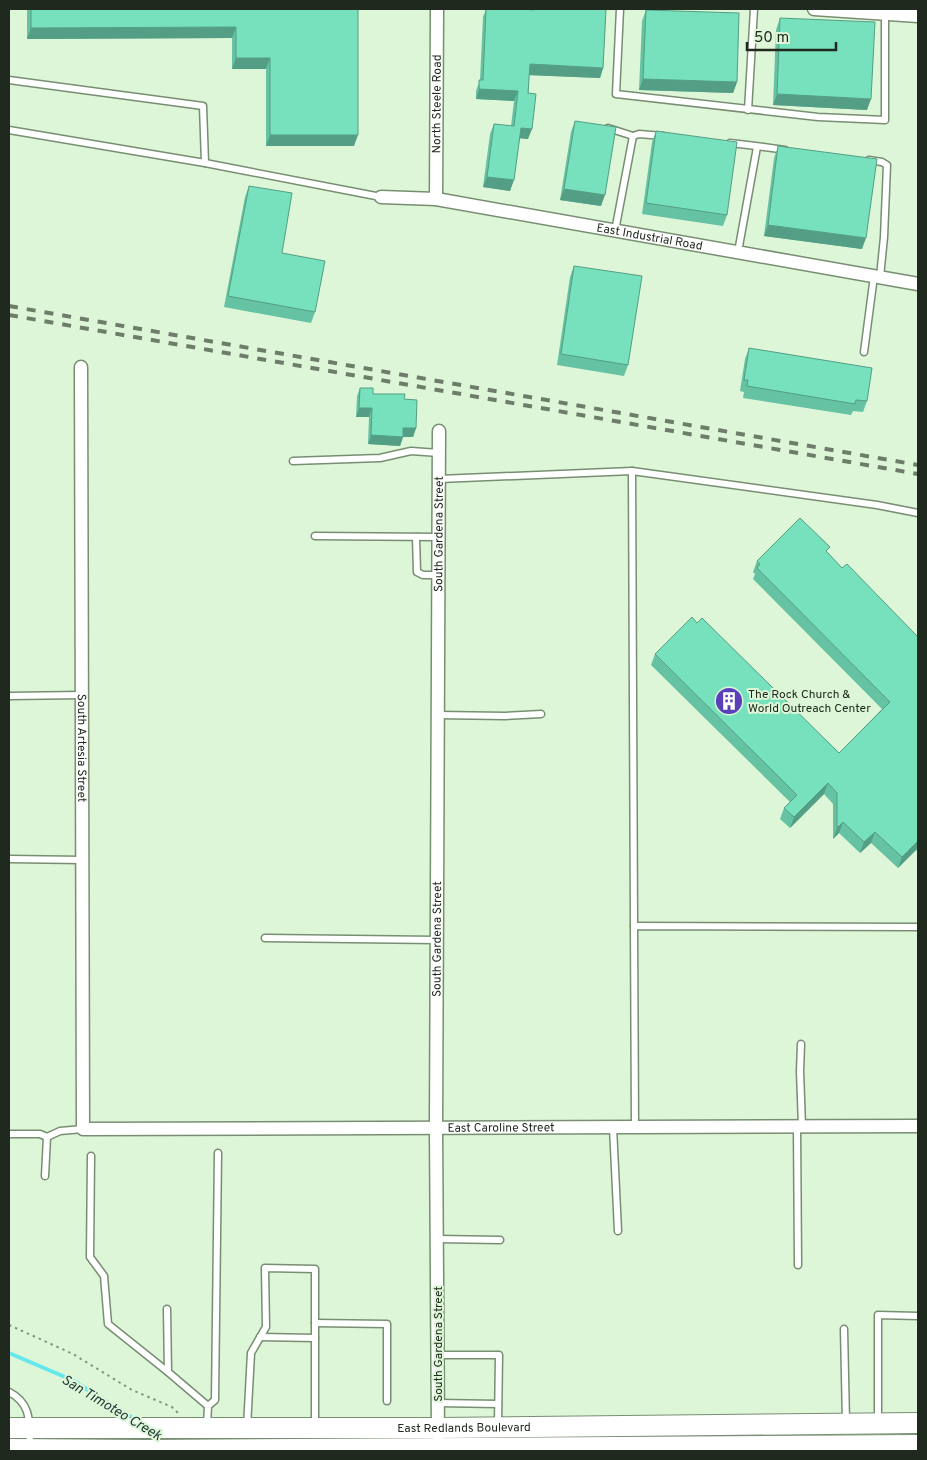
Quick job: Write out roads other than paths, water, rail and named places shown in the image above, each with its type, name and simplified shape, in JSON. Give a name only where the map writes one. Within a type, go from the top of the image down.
[{"type":"main road","name":"East Redlands Boulevard","points":[[9,1449],[218,1449],[438,1438],[498,1427],[918,1423]]},
{"type":"main road","name":"East Redlands Boulevard","points":[[9,1428],[315,1428],[438,1438],[478,1449],[918,1445]]},
{"type":"street","name":"North Steele Road","points":[[436,199],[437,9]]},
{"type":"street","points":[[814,9],[918,16]]},
{"type":"street","name":"East Industrial Road","points":[[381,197],[436,199],[918,284]]},
{"type":"street","name":"South Artesia Street","points":[[81,367],[83,1129]]},
{"type":"street","name":"South Gardena Street","points":[[438,1438],[436,1128],[438,479],[440,432]]},
{"type":"street","name":"East Caroline Street","points":[[83,1129],[918,1126]]},
{"type":"lane","points":[[620,9],[616,94],[818,117],[885,120],[885,14]]},
{"type":"lane","points":[[748,110],[754,9]]},
{"type":"lane","points":[[9,80],[203,106],[205,163]]},
{"type":"lane","points":[[596,127],[614,129],[633,136],[639,134],[675,138]]},
{"type":"lane","points":[[9,130],[205,163],[381,197]]},
{"type":"lane","points":[[615,231],[633,136]]},
{"type":"lane","points":[[720,142],[789,150]]},
{"type":"lane","points":[[738,252],[756,147]]},
{"type":"lane","points":[[864,160],[882,162],[886,165],[884,237],[864,352]]},
{"type":"lane","points":[[292,461],[380,458],[411,451],[439,453]]},
{"type":"lane","points":[[632,471],[635,1127]]},
{"type":"lane","points":[[438,479],[632,471],[877,505],[918,513]]},
{"type":"lane","points":[[315,536],[438,537]]},
{"type":"lane","points":[[416,537],[417,572],[423,575],[438,575]]},
{"type":"lane","points":[[9,696],[82,695]]},
{"type":"lane","points":[[438,715],[506,716],[541,714]]},
{"type":"lane","points":[[9,859],[82,860]]},
{"type":"lane","points":[[634,926],[918,927]]},
{"type":"lane","points":[[265,938],[437,940]]},
{"type":"lane","points":[[798,1265],[801,1044]]},
{"type":"lane","points":[[613,1127],[618,1231]]},
{"type":"lane","points":[[9,1134],[40,1134],[47,1137],[60,1131],[83,1129]]},
{"type":"lane","points":[[45,1176],[47,1137]]},
{"type":"lane","points":[[193,1427],[208,1406],[216,1400],[218,1153]]},
{"type":"lane","points":[[91,1156],[90,1257],[104,1276],[108,1324],[208,1406]]},
{"type":"lane","points":[[437,1240],[500,1240]]},
{"type":"lane","points":[[247,1427],[250,1353],[266,1327],[265,1268],[315,1270],[315,1428]]},
{"type":"lane","points":[[167,1309],[168,1372]]},
{"type":"lane","points":[[878,1423],[878,1316],[918,1316]]},
{"type":"lane","points":[[315,1324],[387,1324],[387,1401]]},
{"type":"lane","points":[[844,1329],[846,1424]]},
{"type":"lane","points":[[260,1337],[315,1338]]},
{"type":"lane","points":[[438,1355],[499,1355],[498,1427]]},
{"type":"lane","points":[[9,1392],[25,1406],[29,1413],[30,1449]]},
{"type":"lane","points":[[9,1400],[18,1399]]},
{"type":"lane","points":[[438,1403],[498,1404]]},
{"type":"waterway","name":"San Timoteo Creek","points":[[9,1353],[72,1380],[137,1421]]},
{"type":"railway","points":[[9,306],[918,465]]},
{"type":"railway","points":[[9,315],[918,474]]},
{"type":"place","name":"The Rock Church & World Outreach Center","points":[[729,701]]}]
